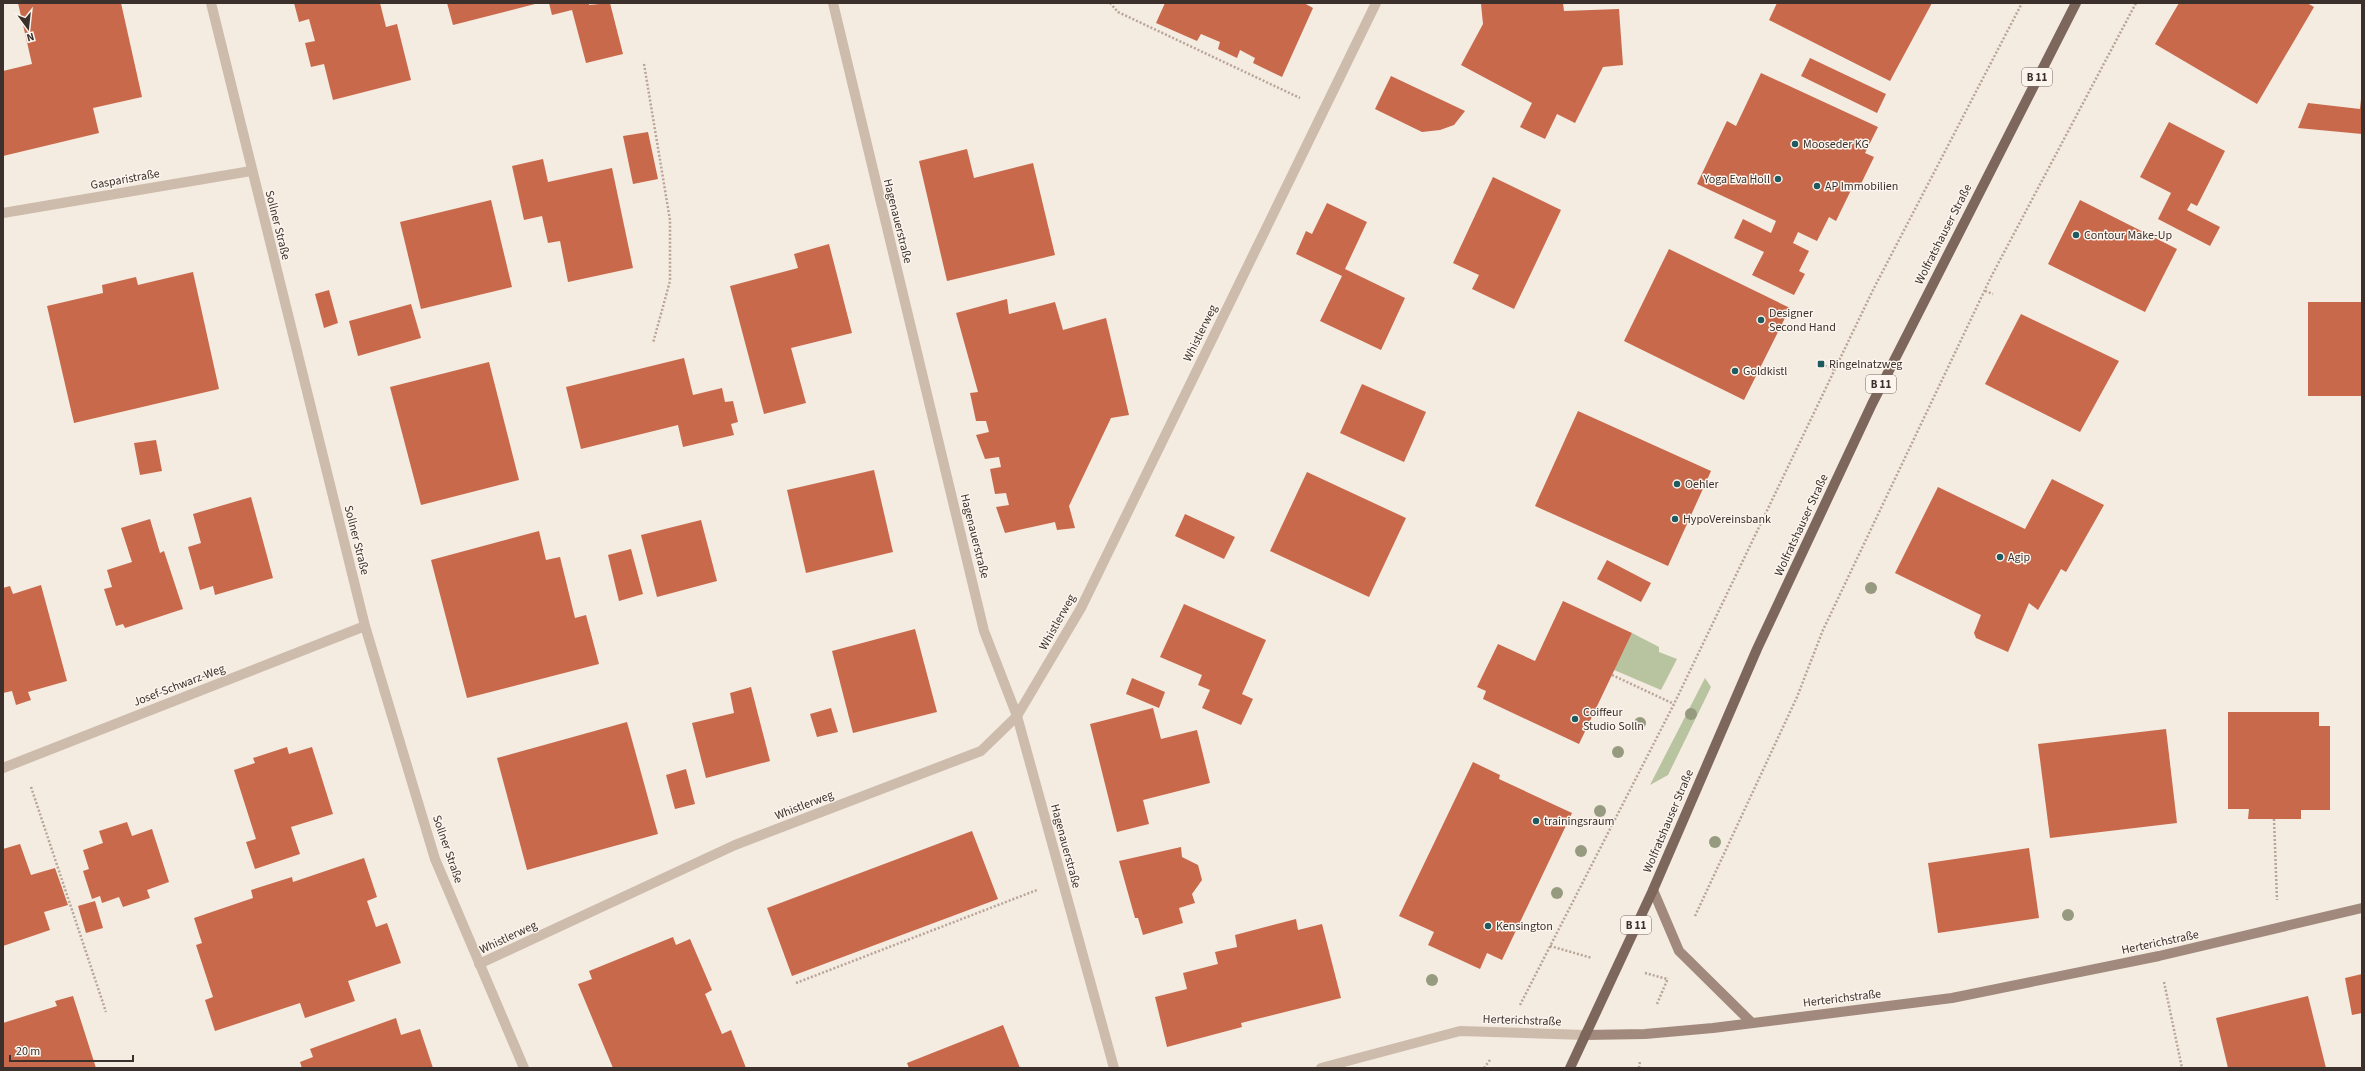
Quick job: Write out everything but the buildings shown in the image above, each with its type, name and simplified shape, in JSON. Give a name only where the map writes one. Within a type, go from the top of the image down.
[{"type":"main road","name":"Wolfratshauser Straße","points":[[1570,1068],[1653,890],[1757,649],[1872,404],[2076,3]]},
{"type":"main road","points":[[1653,890],[1678,952],[1752,1023]]},
{"type":"main road","name":"Herterichstraße","points":[[1585,1036],[1646,1034],[1752,1023],[1952,998],[2159,956],[2362,908]]},
{"type":"street","name":"Sollner Straße","points":[[211,3],[251,171],[365,626],[435,859],[524,1068]]},
{"type":"street","name":"Hagenauerstraße","points":[[832,3],[984,631],[1017,716],[1114,1068]]},
{"type":"street","name":"Whistlerweg","points":[[479,964],[735,845],[981,752],[1017,716],[1081,608],[1376,3]]},
{"type":"street","name":"Gasparistraße","points":[[3,213],[251,171]]},
{"type":"street","name":"Josef-Schwarz-Weg","points":[[3,768],[365,626]]},
{"type":"street","name":"Herterichstraße","points":[[1321,1068],[1460,1031],[1585,1036]]},
{"type":"path","points":[[1110,3],[1118,12],[1323,109]]},
{"type":"path","points":[[1484,1068],[1507,1032],[1674,704],[1877,284],[2022,3]]},
{"type":"path","points":[[1639,1068],[1646,1034],[1678,952],[1797,697],[1823,630],[1985,291],[2136,3]]},
{"type":"path","points":[[644,64],[670,220],[670,281],[653,343]]},
{"type":"path","points":[[1985,291],[1993,294]]},
{"type":"path","points":[[1821,364],[1835,370]]},
{"type":"path","points":[[1612,675],[1674,704]]},
{"type":"path","points":[[22,760],[106,1012]]},
{"type":"path","points":[[2274,819],[2276,891]]},
{"type":"path","points":[[796,983],[1062,880]]},
{"type":"path","points":[[2159,956],[2182,1068]]},
{"type":"green space","points":[[1632,633],[1659,647],[1659,652],[1677,659],[1661,690],[1614,670]]},
{"type":"green space","points":[[1705,678],[1711,687],[1668,775],[1650,785]]},
{"type":"place","name":"Mooseder KG","points":[[1795,144]]},
{"type":"place","name":"Yoga Eva Holl","points":[[1778,179]]},
{"type":"place","name":"AP Immobilien","points":[[1817,186]]},
{"type":"place","name":"Contour Make-Up","points":[[2076,235]]},
{"type":"place","name":"Designer Second Hand","points":[[1761,320]]},
{"type":"place","name":"Ringelnatzweg","points":[[1821,364]]},
{"type":"place","name":"Goldkistl","points":[[1735,371]]},
{"type":"place","name":"Oehler","points":[[1677,484]]},
{"type":"place","name":"HypoVereinsbank","points":[[1675,519]]},
{"type":"place","name":"Agip","points":[[2000,557]]},
{"type":"place","name":"Coiffeur Studio Solln","points":[[1575,719]]},
{"type":"place","name":"trainingsraum","points":[[1536,821]]},
{"type":"place","name":"Kensington","points":[[1488,926]]}]
